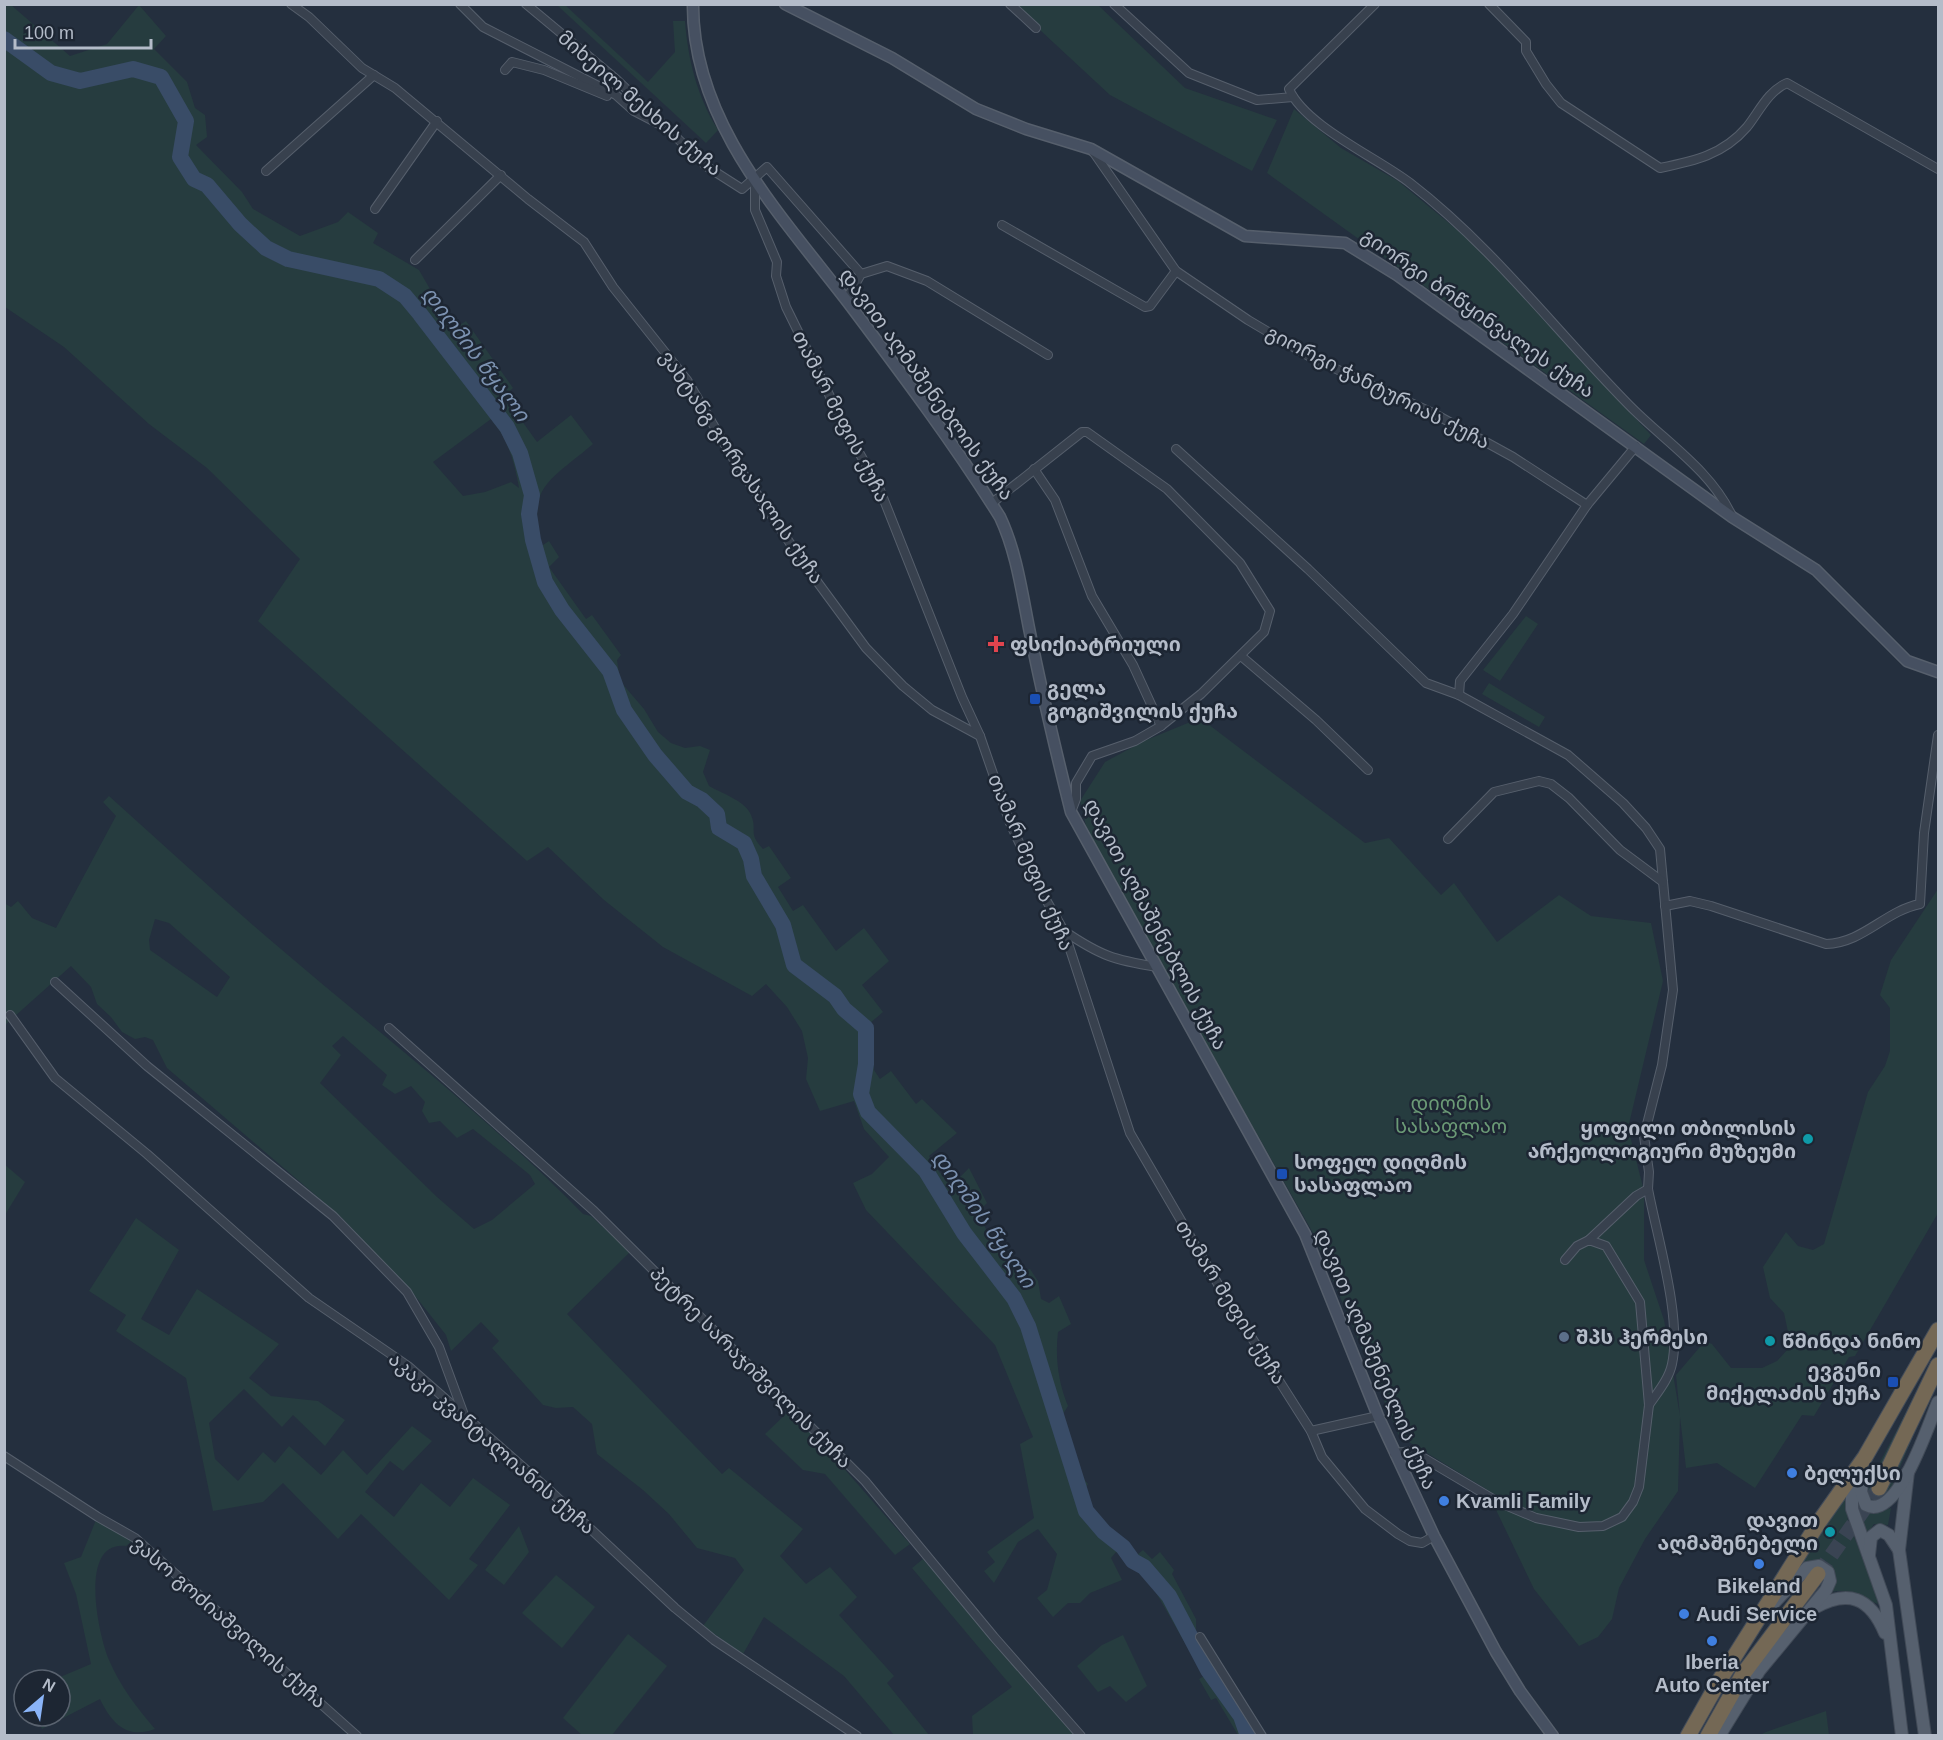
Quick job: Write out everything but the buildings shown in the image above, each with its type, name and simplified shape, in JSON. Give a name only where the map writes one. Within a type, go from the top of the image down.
[{"type":"highway","points":[[1688,1736],[1719,1681],[1819,1522],[1865,1457],[1938,1329]]},
{"type":"highway","points":[[1879,1488],[1938,1365]]},
{"type":"highway","points":[[1707,1736],[1743,1674],[1818,1574]]},
{"type":"main road","points":[[1865,1457],[1861,1492],[1863,1502],[1869,1507],[1881,1507],[1890,1501],[1908,1472],[1938,1402]]},
{"type":"main road","points":[[1865,1457],[1851,1502],[1856,1528],[1886,1605],[1902,1736]]},
{"type":"main road","points":[[1908,1472],[1899,1550],[1925,1736]]},
{"type":"main road","points":[[1868,1558],[1871,1537],[1880,1530],[1885,1532],[1899,1550]]},
{"type":"main road","points":[[1719,1736],[1759,1671],[1810,1611],[1830,1581],[1828,1572],[1819,1566],[1807,1568],[1761,1617]]},
{"type":"main road","points":[[1810,1611],[1834,1598],[1856,1599],[1875,1612],[1889,1642]]},
{"type":"street","name":"ვახტანგ გორგასალის ქუჩა","points":[[291,4],[309,17],[362,68],[437,121],[584,242],[613,287],[687,380],[734,460],[802,561],[866,648],[903,686],[932,710],[980,736]]},
{"type":"street","points":[[460,4],[483,27],[616,95],[634,111]]},
{"type":"street","name":"მიხეილ მესხის ქუჩა","points":[[526,4],[616,79],[706,166],[742,189],[755,178]]},
{"type":"street","name":"დავით აღმაშენებლის ქუჩა","points":[[693,4],[703,78],[735,149],[922,400],[992,503],[1007,532],[1052,738],[1071,812],[1305,1234],[1378,1416],[1434,1536],[1496,1652],[1524,1698],[1553,1736]]},
{"type":"street","name":"გიორგი ბრწყინვალეს ქუჩა","points":[[785,4],[892,58],[976,109],[1026,129],[1091,148],[1245,236],[1345,243],[1397,275],[1732,517],[1816,570],[1907,661],[1938,672]]},
{"type":"street","points":[[1010,4],[1036,28]]},
{"type":"street","points":[[1114,4],[1190,73],[1257,100],[1293,97]]},
{"type":"street","points":[[1375,4],[1289,89],[1293,97],[1319,123],[1410,183],[1500,262],[1628,404],[1707,476],[1722,493],[1732,517]]},
{"type":"street","points":[[1489,4],[1526,42],[1526,51],[1561,103],[1660,168],[1711,156],[1731,143],[1773,92],[1787,83],[1938,170]]},
{"type":"street","points":[[505,70],[512,62],[544,70],[602,93],[671,131]]},
{"type":"street","points":[[266,171],[374,75]]},
{"type":"street","points":[[375,209],[437,121]]},
{"type":"street","name":"გიორგი ჭანტურიას ქუჩა","points":[[1091,148],[1176,271],[1248,320],[1312,358],[1433,413],[1513,457],[1587,505]]},
{"type":"street","points":[[755,178],[767,167],[861,274]]},
{"type":"street","points":[[415,260],[501,176]]},
{"type":"street","name":"თამარ მეფის ქუჩა","points":[[755,178],[755,210],[777,262],[776,276],[786,307],[846,429],[880,490],[980,736],[1010,823],[1064,931],[1130,1133],[1222,1291],[1311,1431],[1323,1457],[1365,1509],[1410,1541],[1422,1543],[1434,1536]]},
{"type":"street","points":[[1002,225],[1145,307],[1150,306],[1176,271]]},
{"type":"street","points":[[846,300],[861,274],[887,266],[927,282],[1048,355]]},
{"type":"street","points":[[992,503],[1084,432],[1167,489],[1240,563],[1270,611],[1264,632],[1201,694],[1161,726],[1135,741],[1092,756],[1076,783],[1076,798],[1071,812]]},
{"type":"street","points":[[1459,695],[1460,681],[1513,614],[1587,505],[1636,446]]},
{"type":"street","points":[[1176,448],[1349,608],[1426,683],[1459,695],[1548,743],[1597,778],[1646,828],[1660,849],[1673,990],[1662,1065],[1644,1136],[1649,1172],[1648,1189],[1672,1311],[1674,1339],[1672,1366],[1649,1405]]},
{"type":"street","points":[[1034,469],[1055,500],[1092,596],[1133,665],[1161,726]]},
{"type":"street","points":[[1241,656],[1316,720],[1368,770]]},
{"type":"street","points":[[1665,906],[1690,901],[1826,944],[1843,943],[1905,907],[1920,904],[1924,833],[1938,735]]},
{"type":"street","points":[[1448,839],[1494,792],[1539,781],[1551,784],[1569,798],[1620,850],[1664,882]]},
{"type":"street","points":[[1064,931],[1092,950],[1115,960],[1157,967]]},
{"type":"street","points":[[55,982],[147,1066],[333,1216],[407,1292],[439,1347],[465,1416]]},
{"type":"street","name":"აკაკი კვანტალიანის ქუჩა","points":[[4,1031],[11,1020],[55,1078],[147,1154],[247,1246],[309,1298],[408,1366],[706,1634],[853,1734]]},
{"type":"street","name":"პეტრე სარაჯიშვილის ქუჩა","points":[[389,1028],[594,1211],[865,1481],[994,1637],[1081,1736]]},
{"type":"street","points":[[1565,1260],[1577,1246],[1589,1240],[1636,1196],[1648,1189]]},
{"type":"street","points":[[1394,1453],[1412,1451],[1498,1502],[1536,1518],[1579,1527],[1604,1526],[1622,1517],[1640,1487],[1649,1405],[1640,1302],[1606,1246],[1589,1240]]},
{"type":"street","points":[[1311,1431],[1378,1416]]},
{"type":"street","name":"ვასო გოძიაშვილის ქუჩა","points":[[4,1456],[98,1517],[135,1538],[357,1736]]},
{"type":"street","points":[[1200,1637],[1262,1736]]},
{"type":"green space","points":[[4,5],[11,5],[70,56],[107,44],[139,5],[166,36],[154,49],[187,82],[195,108],[205,115],[207,137],[196,145],[242,192],[253,209],[300,236],[338,222],[348,212],[378,233],[373,243],[419,270],[453,329],[466,321],[513,388],[504,396],[537,442],[571,415],[593,444],[554,476],[540,497],[536,510],[540,547],[549,541],[559,557],[549,567],[586,619],[592,615],[621,655],[617,660],[620,681],[644,709],[658,732],[671,743],[685,748],[700,746],[710,750],[703,772],[709,786],[739,802],[748,810],[753,820],[755,839],[763,849],[769,846],[791,878],[778,887],[793,911],[803,905],[836,951],[864,928],[889,961],[862,985],[883,1012],[869,1024],[874,1070],[880,1079],[891,1071],[916,1104],[922,1099],[957,1133],[929,1156],[940,1173],[960,1177],[969,1168],[987,1203],[977,1213],[1001,1254],[1019,1272],[1030,1269],[1038,1281],[1041,1299],[1049,1303],[1059,1296],[1071,1324],[1058,1332],[1057,1341],[1060,1379],[1068,1406],[1063,1414],[1080,1475],[1088,1484],[1083,1492],[1093,1512],[1137,1555],[1143,1550],[1152,1559],[1160,1552],[1174,1570],[1172,1574],[1196,1619],[1196,1634],[1258,1735],[1238,1735],[1216,1698],[1211,1700],[1199,1679],[1204,1676],[1147,1577],[1116,1552],[1111,1558],[1122,1580],[1090,1593],[1080,1603],[1068,1603],[1053,1617],[1037,1598],[1047,1590],[1057,1554],[1038,1529],[1018,1542],[994,1583],[984,1571],[995,1562],[987,1552],[1034,1518],[1020,1444],[1033,1437],[995,1345],[866,1210],[853,1183],[872,1174],[889,1157],[864,1129],[854,1101],[820,1111],[806,1079],[808,1058],[802,1031],[787,1007],[766,984],[752,996],[663,947],[604,900],[548,847],[527,861],[258,621],[300,559],[207,468],[149,424],[64,347],[5,307]],"holes":[[[491,419],[510,452],[519,488],[511,482],[485,492],[463,496],[433,462]]]},
{"type":"green space","points":[[557,5],[565,5],[648,82],[675,52],[673,21],[685,21],[688,50],[699,91],[718,130],[706,143]]},
{"type":"green space","points":[[1013,5],[1098,5],[1185,88],[1277,120],[1252,171],[1110,95]]},
{"type":"green space","points":[[1294,109],[1341,148],[1398,181],[1467,238],[1522,290],[1562,339],[1651,435],[1644,444],[1267,173]]},
{"type":"green space","points":[[1526,616],[1538,624],[1500,681],[1483,670]]},
{"type":"green space","points":[[1489,683],[1545,717],[1539,727],[1482,694]]},
{"type":"green space","name":"დიღმის სასაფლაო","points":[[1200,718],[1365,843],[1389,838],[1441,895],[1454,883],[1497,942],[1559,895],[1591,916],[1651,923],[1663,981],[1628,1128],[1644,1191],[1644,1260],[1664,1320],[1680,1416],[1676,1375],[1705,1341],[1712,1344],[1731,1368],[1762,1368],[1777,1361],[1788,1349],[1788,1332],[1784,1313],[1770,1298],[1763,1267],[1786,1232],[1798,1246],[1813,1250],[1824,1244],[1868,1092],[1885,1066],[1890,1051],[1890,1008],[1880,995],[1891,960],[1938,889],[1938,1213],[1855,1356],[1849,1357],[1814,1416],[1802,1415],[1755,1488],[1717,1463],[1686,1468],[1680,1417],[1678,1491],[1645,1539],[1619,1588],[1612,1619],[1598,1637],[1579,1646],[1534,1589],[1486,1489],[1399,1436],[1313,1233],[1137,922],[1086,826],[1080,801],[1105,762],[1144,741]]},
{"type":"green space","points":[[109,796],[254,926],[471,1109],[583,1214],[591,1216],[630,1252],[567,1314],[722,1474],[729,1468],[803,1529],[780,1556],[806,1584],[830,1567],[857,1597],[839,1615],[894,1676],[887,1683],[929,1735],[894,1735],[844,1676],[764,1617],[743,1654],[703,1626],[744,1570],[735,1558],[697,1548],[669,1514],[597,1454],[592,1424],[573,1407],[556,1408],[543,1405],[492,1348],[499,1341],[481,1322],[451,1351],[446,1335],[412,1292],[341,1217],[167,1068],[153,1040],[145,1037],[135,1039],[122,1032],[97,1004],[91,987],[71,966],[5,1025],[4,903],[11,907],[18,901],[32,918],[56,928],[116,816],[103,802]],"holes":[[[155,919],[169,923],[230,977],[217,997],[150,950],[149,940]],[[343,1036],[387,1075],[382,1085],[395,1094],[411,1086],[425,1102],[422,1111],[429,1123],[440,1121],[457,1138],[473,1129],[530,1175],[535,1184],[492,1220],[474,1229],[437,1197],[320,1083],[341,1055],[332,1046]]]},
{"type":"green space","points":[[4,1164],[25,1182],[5,1215],[4,1215]]},
{"type":"green space","points":[[136,1218],[179,1250],[141,1319],[169,1335],[197,1289],[279,1344],[249,1378],[271,1396],[318,1401],[345,1420],[325,1446],[293,1415],[282,1427],[244,1389],[209,1423],[215,1459],[238,1481],[263,1452],[275,1463],[289,1446],[321,1475],[343,1450],[367,1475],[412,1426],[432,1441],[403,1471],[390,1461],[365,1492],[394,1517],[421,1483],[450,1507],[473,1478],[510,1505],[469,1559],[478,1565],[449,1600],[361,1514],[338,1539],[283,1483],[263,1502],[213,1511],[186,1378],[116,1331],[126,1315],[89,1291]]},
{"type":"green space","points":[[1917,1391],[1870,1489],[1883,1496],[1914,1434],[1886,1498],[1872,1502],[1865,1494],[1866,1489]]},
{"type":"green space","points":[[787,1413],[819,1440],[910,1544],[895,1555],[825,1474],[803,1470],[765,1434]]},
{"type":"green space","points":[[1845,1497],[1848,1521],[1876,1592],[1878,1604],[1850,1592],[1831,1592],[1834,1572],[1826,1561],[1813,1560],[1800,1567]]},
{"type":"green space","points":[[1858,1506],[1873,1514],[1891,1508],[1888,1525],[1874,1524],[1866,1536]]},
{"type":"green space","points":[[96,1520],[132,1541],[126,1546],[111,1548],[102,1558],[95,1591],[97,1611],[109,1660],[118,1679],[155,1729],[136,1732],[121,1727],[109,1715],[100,1699],[72,1713],[72,1672],[91,1664],[76,1594],[64,1563],[81,1557]]},
{"type":"green space","points":[[519,1526],[529,1552],[504,1585],[485,1570]]},
{"type":"green space","points":[[923,1559],[1074,1735],[973,1735],[972,1716],[1012,1687],[912,1568]]},
{"type":"green space","points":[[556,1575],[595,1607],[562,1648],[522,1613]]},
{"type":"green space","points":[[628,1634],[667,1666],[612,1735],[582,1735],[563,1718]]},
{"type":"green space","points":[[1123,1635],[1147,1686],[1126,1702],[1110,1686],[1098,1692],[1077,1666],[1102,1645]]},
{"type":"green space","points":[[1826,1711],[1829,1735],[1760,1735],[1766,1732]]},
{"type":"waterway","name":"დიღმის წყალი","points":[[4,39],[51,73],[80,81],[133,69],[161,77],[186,121],[180,157],[194,179],[207,185],[240,224],[266,248],[288,259],[379,279],[405,296],[507,427],[520,453],[532,495],[529,514],[533,540],[545,582],[562,610],[610,671],[624,710],[655,755],[687,792],[702,800],[717,814],[719,828],[744,843],[751,859],[754,876],[783,925],[794,965],[835,996],[844,1009],[866,1028],[866,1064],[861,1094],[868,1112],[926,1171],[964,1233],[1014,1298],[1028,1326],[1086,1511],[1104,1532],[1123,1547],[1133,1561],[1144,1567],[1169,1596],[1208,1670],[1241,1716],[1248,1736]]},
{"type":"tunnel","points":[[1818,1574],[1879,1488]]},
{"type":"place","name":"ფსიქიატრიული","points":[[996,644]]},
{"type":"place","name":"გელა გოგიშვილის ქუჩა","points":[[1035,699]]},
{"type":"place","name":"ყოფილი თბილისის არქეოლოგიური მუზეუმი","points":[[1808,1139]]},
{"type":"place","name":"სოფელ დიღმის სასაფლაო","points":[[1282,1174]]},
{"type":"place","name":"შპს ჰერმესი","points":[[1564,1337]]},
{"type":"place","name":"წმინდა ნინო","points":[[1770,1341]]},
{"type":"place","name":"ევგენი მიქელაძის ქუჩა","points":[[1893,1382]]},
{"type":"place","name":"ბელუქსი","points":[[1792,1473]]},
{"type":"place","name":"Kvamli Family","points":[[1444,1501]]},
{"type":"place","name":"დავით აღმაშენებელი","points":[[1830,1532]]},
{"type":"place","name":"Bikeland","points":[[1759,1564]]},
{"type":"place","name":"Audi Service","points":[[1684,1614]]},
{"type":"place","name":"Iberia Auto Center","points":[[1712,1641]]}]
